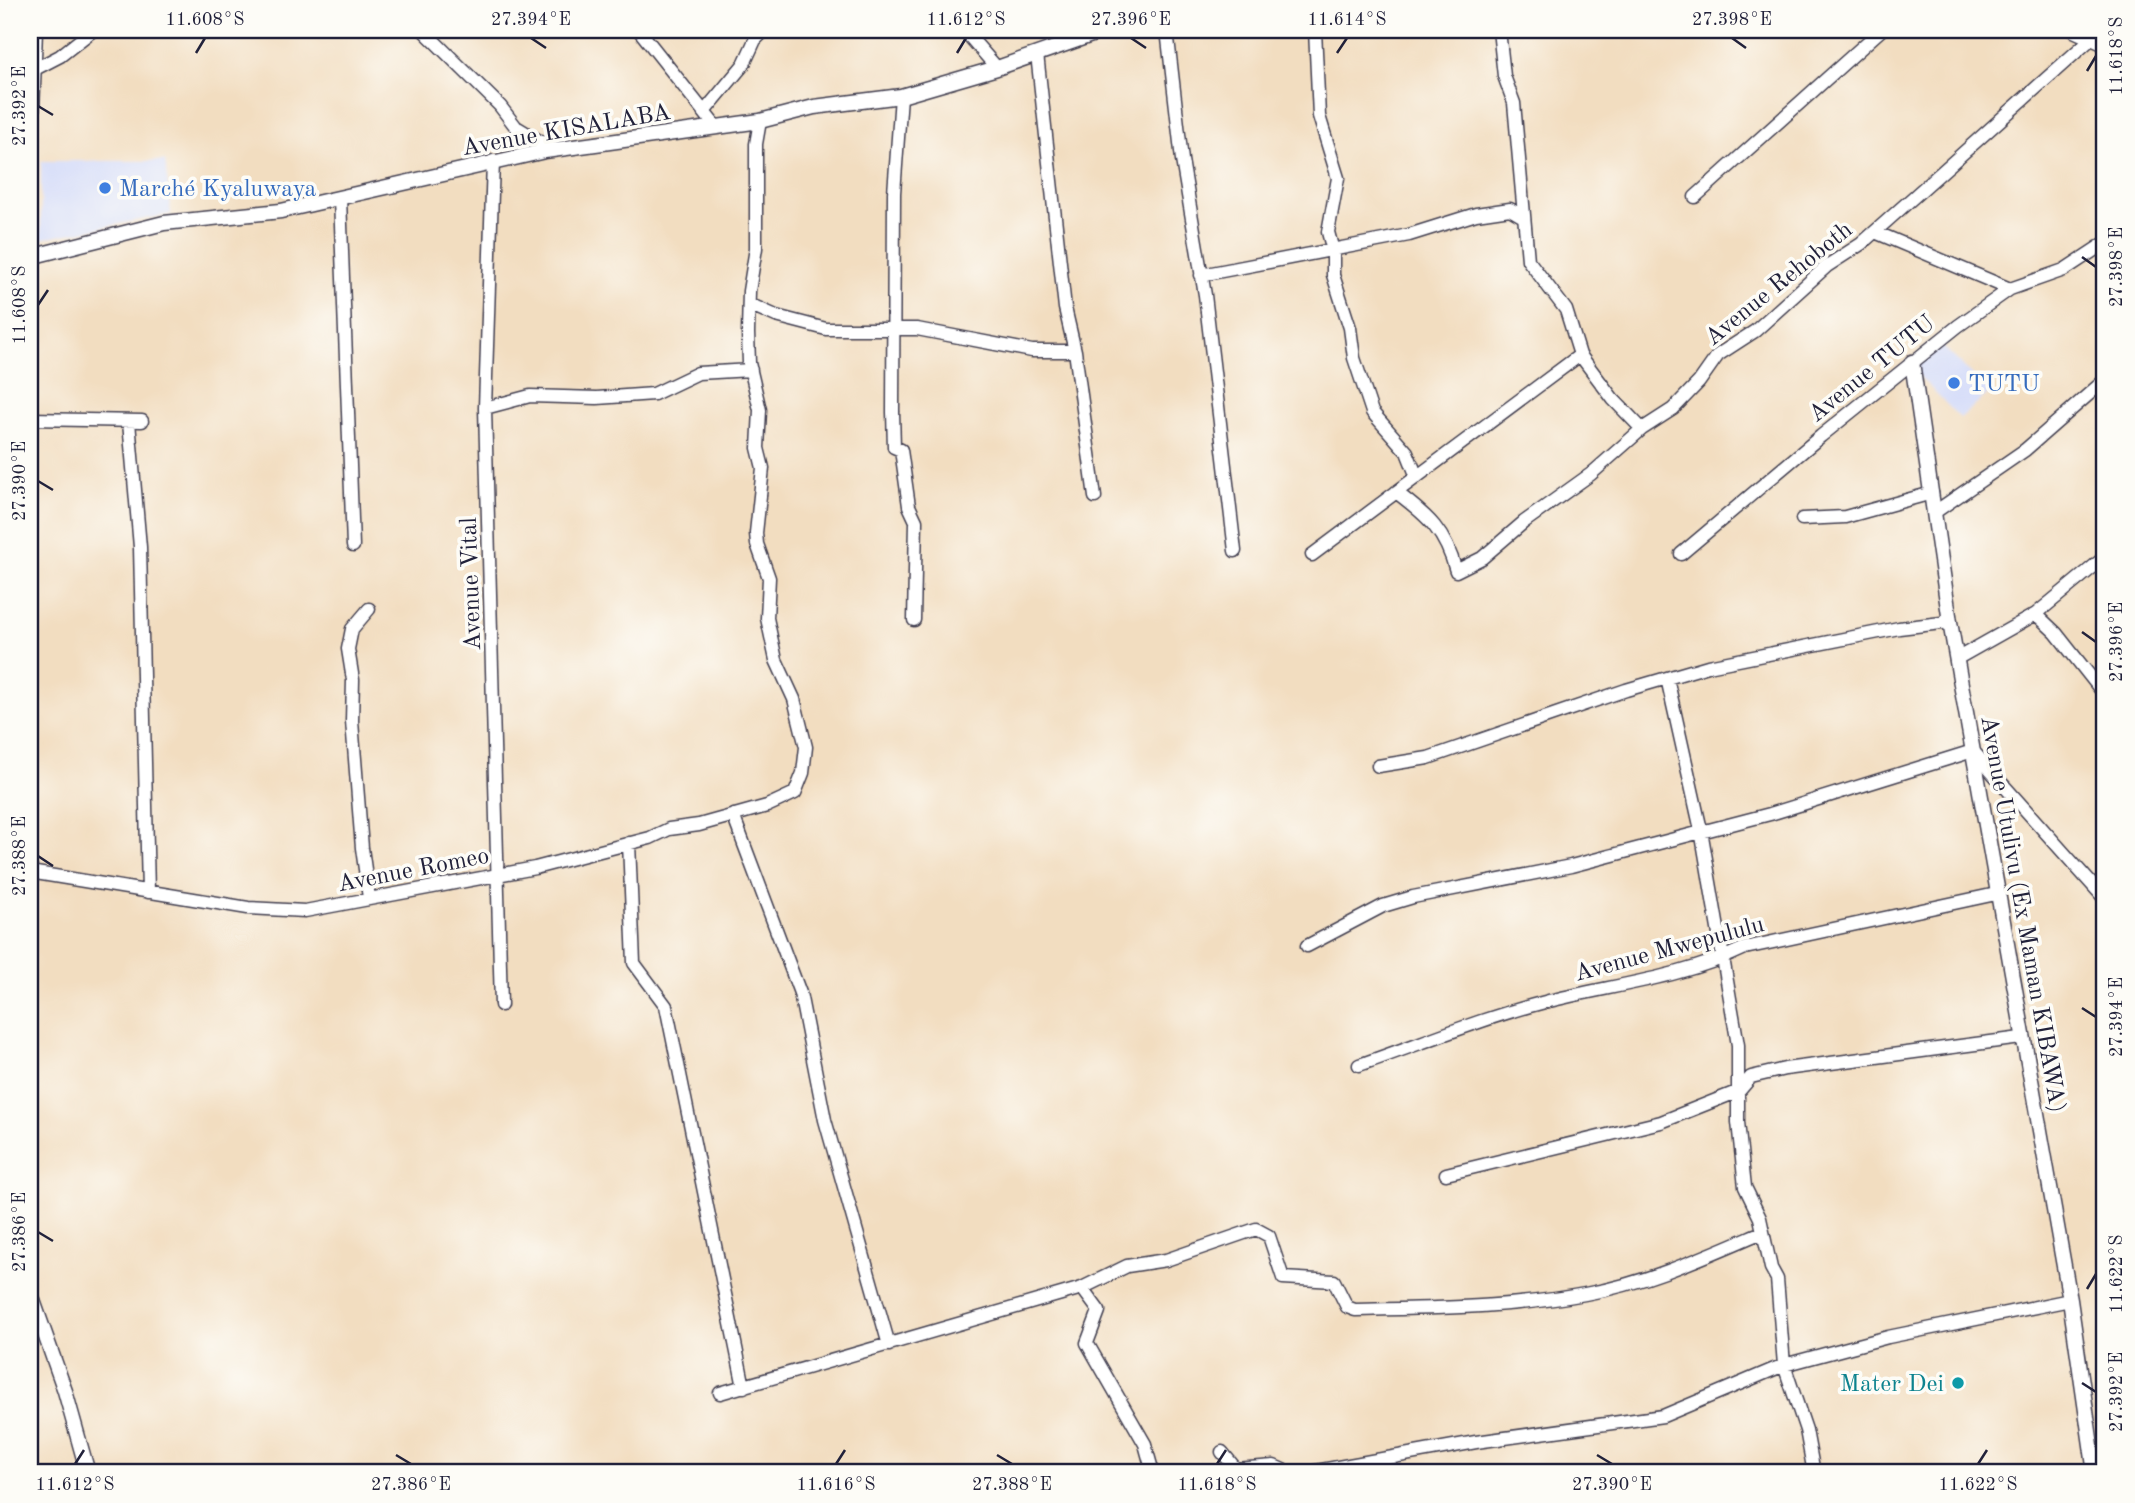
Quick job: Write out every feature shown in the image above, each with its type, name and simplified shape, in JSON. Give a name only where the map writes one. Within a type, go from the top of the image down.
[{"type":"street","points":[[30,171],[35,30]]},
{"type":"street","points":[[33,70],[60,56],[93,30]]},
{"type":"street","points":[[423,30],[500,106],[516,127],[554,150]]},
{"type":"street","points":[[639,30],[716,127]]},
{"type":"street","points":[[704,112],[744,64],[755,40],[765,30]]},
{"type":"street","points":[[964,30],[997,68]]},
{"type":"street","name":"Avenue KISALABA","points":[[30,257],[164,223],[281,211],[493,161],[760,121],[814,107],[901,96],[997,68],[1103,30]]},
{"type":"street","points":[[1167,30],[1235,551]]},
{"type":"street","points":[[1315,30],[1319,116],[1338,178],[1328,232],[1333,251],[1332,275],[1373,412],[1407,453],[1417,477]]},
{"type":"street","points":[[1499,30],[1504,76],[1514,103],[1528,260],[1566,310],[1580,355],[1613,399],[1642,429]]},
{"type":"street","points":[[1695,197],[1881,30]]},
{"type":"street","points":[[2074,30],[2099,37]]},
{"type":"street","name":"Avenue Rehoboth","points":[[1396,492],[1426,514],[1448,544],[1456,571],[1482,558],[1524,522],[1591,474],[1642,429],[1685,399],[1718,355],[1755,331],[1807,282],[1875,232],[2099,37]]},
{"type":"street","points":[[1037,54],[1065,308],[1075,351],[1095,496]]},
{"type":"street","points":[[901,96],[894,193],[894,447],[901,450],[909,506],[916,522],[914,620]]},
{"type":"street","points":[[485,408],[530,396],[597,398],[654,394],[698,373],[751,370],[749,304],[756,248],[756,144],[760,121]]},
{"type":"street","name":"Avenue Vital","points":[[493,161],[485,408],[500,874],[501,1005]]},
{"type":"street","points":[[340,198],[353,546]]},
{"type":"street","points":[[1201,275],[1409,235],[1476,214],[1510,209],[1522,216]]},
{"type":"street","points":[[1875,232],[2010,289]]},
{"type":"street","name":"Avenue TUTU","points":[[1681,555],[1912,362],[2010,289],[2064,270],[2105,243]]},
{"type":"street","points":[[749,304],[776,316],[826,329],[932,331],[1032,351],[1075,351]]},
{"type":"street","points":[[1311,555],[1580,355]]},
{"type":"street","name":"Avenue Utulivu (Ex Maman KIBAWA)","points":[[1912,362],[1950,622],[2021,1038],[2070,1300],[2095,1473]]},
{"type":"street","name":"Avenue Romeo","points":[[30,872],[248,908],[305,911],[500,874],[629,843],[669,829],[767,806],[794,793],[803,773],[806,747],[794,699],[776,660],[767,618],[769,578],[756,533],[763,468],[758,448],[760,410],[751,370]]},
{"type":"street","points":[[1935,512],[2025,450],[2105,380]]},
{"type":"street","points":[[30,419],[136,422],[148,892]]},
{"type":"street","points":[[1802,519],[1845,517],[1932,493]]},
{"type":"street","points":[[1958,658],[2036,614],[2105,557]]},
{"type":"street","points":[[369,610],[352,629],[348,649],[354,680],[352,721],[362,848],[369,898]]},
{"type":"street","points":[[2036,614],[2056,633],[2105,695]]},
{"type":"street","points":[[1378,766],[1428,758],[1708,666],[1899,628],[1950,622]]},
{"type":"street","points":[[1667,678],[1701,830],[1738,1045],[1740,1148],[1745,1187],[1759,1218],[1777,1279],[1784,1365],[1806,1430],[1814,1473]]},
{"type":"street","points":[[1307,946],[1383,906],[1413,897],[1571,866],[1770,814],[1973,751],[2105,899]]},
{"type":"street","points":[[733,815],[800,993],[825,1120],[889,1345]]},
{"type":"street","points":[[629,843],[635,963],[666,1006],[744,1387]]},
{"type":"street","name":"Avenue Mwepululu","points":[[1359,1065],[1543,1003],[1722,959],[1745,948],[1996,894]]},
{"type":"street","points":[[1446,1174],[1661,1122],[1738,1091],[1751,1077],[1785,1069],[2021,1038]]},
{"type":"street","points":[[720,1393],[1082,1287],[1128,1266],[1166,1260],[1256,1229],[1269,1236],[1283,1278],[1334,1281],[1347,1307],[1355,1310],[1510,1303],[1584,1295],[1638,1282],[1762,1231]]},
{"type":"street","points":[[1082,1287],[1099,1311],[1087,1343],[1145,1444],[1153,1473]]},
{"type":"street","points":[[30,1292],[34,1320],[65,1391],[88,1473]]},
{"type":"street","points":[[1305,1473],[1476,1442],[1663,1416],[1784,1365],[1888,1337],[2070,1300]]},
{"type":"street","points":[[1222,1452],[1236,1469],[1274,1466],[1290,1473]]},
{"type":"shaded area","name":"Marché Kyaluwaya","points":[[41,161],[165,161],[171,214],[41,239]]},
{"type":"shaded area","name":"TUTU","points":[[1940,344],[1990,392],[1960,418],[1918,375],[1915,366]]},
{"type":"place","name":"Marché Kyaluwaya","points":[[105,188]]},
{"type":"place","name":"TUTU","points":[[1954,383]]},
{"type":"place","name":"Mater Dei","points":[[1958,1383]]}]
